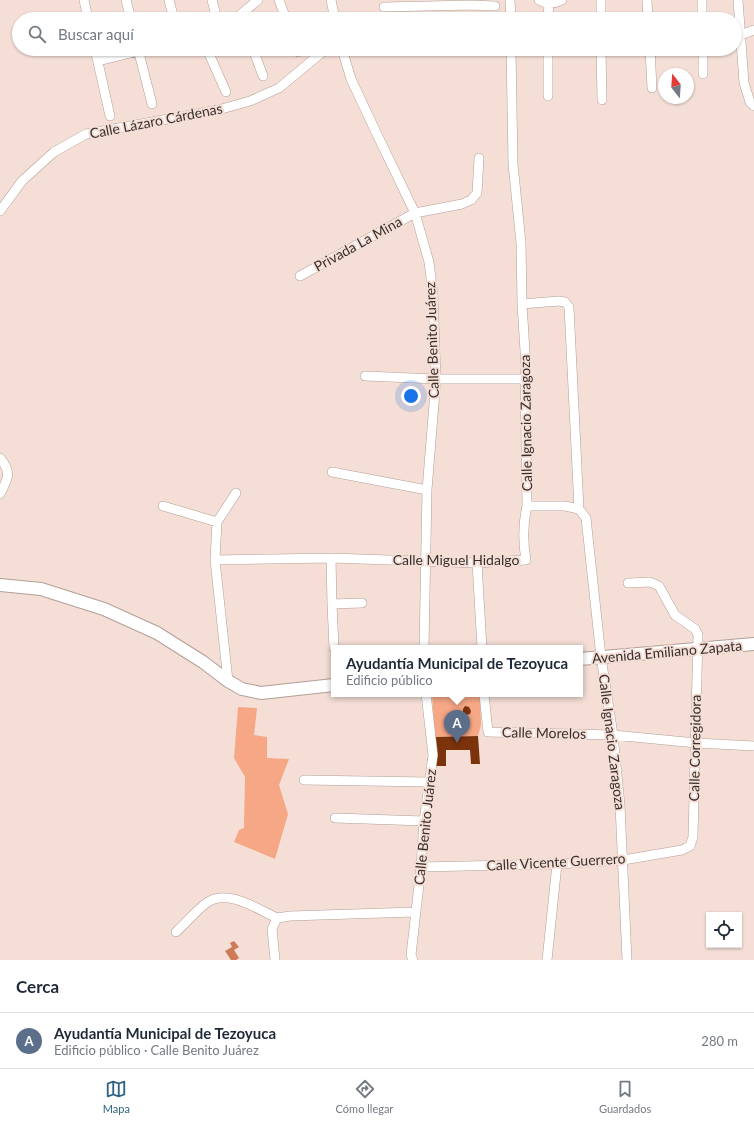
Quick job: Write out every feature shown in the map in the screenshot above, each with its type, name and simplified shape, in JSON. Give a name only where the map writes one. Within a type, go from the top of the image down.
[{"type":"street","points":[[84,0],[87,12]]},
{"type":"street","points":[[126,0],[129,12]]},
{"type":"street","points":[[170,0],[173,12]]},
{"type":"street","points":[[212,0],[215,12]]},
{"type":"street","points":[[245,12],[258,0]]},
{"type":"street","points":[[279,0],[283,12]]},
{"type":"street","points":[[331,0],[334,12]]},
{"type":"street","points":[[510,0],[511,12]]},
{"type":"street","points":[[539,0],[549,3],[562,0]]},
{"type":"street","points":[[600,0],[601,12]]},
{"type":"street","points":[[647,0],[648,12]]},
{"type":"street","points":[[702,0],[702,12]]},
{"type":"street","points":[[738,0],[739,12]]},
{"type":"street","points":[[384,7],[471,3],[495,6]]},
{"type":"street","points":[[548,12],[549,3]]},
{"type":"street","points":[[742,35],[754,30]]},
{"type":"street","points":[[742,51],[744,83],[750,102],[754,106]]},
{"type":"street","points":[[97,56],[110,116]]},
{"type":"street","points":[[98,61],[118,56]]},
{"type":"street","points":[[142,56],[152,104]]},
{"type":"street","points":[[210,56],[226,92]]},
{"type":"street","points":[[256,56],[263,76]]},
{"type":"street","name":"Calle Lázaro Cárdenas","points":[[0,211],[22,181],[54,152],[86,134],[218,110],[250,102],[279,88],[318,56]]},
{"type":"street","name":"Calle Benito Juárez","points":[[344,56],[351,78],[415,213],[429,262],[433,294],[436,379],[428,490],[424,645]]},
{"type":"street","name":"Calle Ignacio Zaragoza","points":[[511,56],[513,164],[521,243],[522,304],[526,366],[527,506],[565,506],[579,509],[586,518],[601,657],[613,735],[620,804],[627,960]]},
{"type":"street","points":[[548,56],[548,96]]},
{"type":"street","points":[[601,56],[602,100]]},
{"type":"street","points":[[650,56],[652,88]]},
{"type":"street","points":[[703,56],[703,74]]},
{"type":"street","name":"Privada La Mina","points":[[300,276],[415,213],[462,204],[471,200],[477,193],[479,158]]},
{"type":"street","points":[[522,304],[565,302],[569,307],[579,509]]},
{"type":"street","points":[[365,376],[436,379],[525,379]]},
{"type":"street","points":[[0,458],[8,471],[7,479],[0,494]]},
{"type":"street","points":[[332,472],[428,490]]},
{"type":"street","points":[[228,681],[215,560],[216,522],[236,493]]},
{"type":"street","points":[[163,506],[216,522]]},
{"type":"street","name":"Calle Miguel Hidalgo","points":[[215,560],[331,558],[478,563],[526,560],[524,551],[527,506]]},
{"type":"street","points":[[331,558],[334,645]]},
{"type":"street","points":[[478,563],[482,645]]},
{"type":"street","name":"Calle Corregidora","points":[[628,582],[650,582],[659,586],[675,615],[695,629],[698,635],[693,837],[690,846]]},
{"type":"street","points":[[0,585],[41,589],[104,609],[157,633],[242,689],[261,692],[331,685]]},
{"type":"street","points":[[332,604],[362,603]]},
{"type":"street","name":"Avenida Emiliano Zapata","points":[[583,659],[754,644]]},
{"type":"street","name":"Calle Benito Juárez","points":[[413,960],[411,955],[415,912],[421,867],[424,821],[433,755],[426,697]]},
{"type":"street","name":"Calle Morelos","points":[[484,697],[488,732],[613,735],[696,743],[754,746]]},
{"type":"street","points":[[304,780],[429,782]]},
{"type":"street","points":[[336,818],[424,821]]},
{"type":"street","name":"Calle Vicente Guerrero","points":[[421,867],[557,864],[623,860],[682,850],[690,846]]},
{"type":"street","points":[[547,960],[557,864]]},
{"type":"street","points":[[176,932],[206,903],[218,898],[235,898],[277,918],[290,916],[415,912]]},
{"type":"street","points":[[275,960],[272,929],[277,918]]},
{"type":"shaded area","points":[[432,697],[480,697],[481,725],[478,736],[435,737]]},
{"type":"shaded area","points":[[238,707],[257,708],[254,735],[267,737],[267,758],[289,759],[279,785],[288,814],[275,859],[234,842],[239,830],[244,828],[245,777],[234,758]]},
{"type":"shaded area","points":[[234,941],[239,947],[234,950],[239,958],[236,960],[231,960],[225,951],[232,947],[230,943]]},
{"type":"building","points":[[465,706],[469,707],[471,711],[470,714],[466,715],[463,712]]},
{"type":"building","points":[[478,736],[480,764],[471,764],[470,750],[446,750],[446,766],[436,766],[435,737]]},
{"type":"place","name":"Ayudantía Municipal de Tezoyuca","points":[[457,743]]}]
